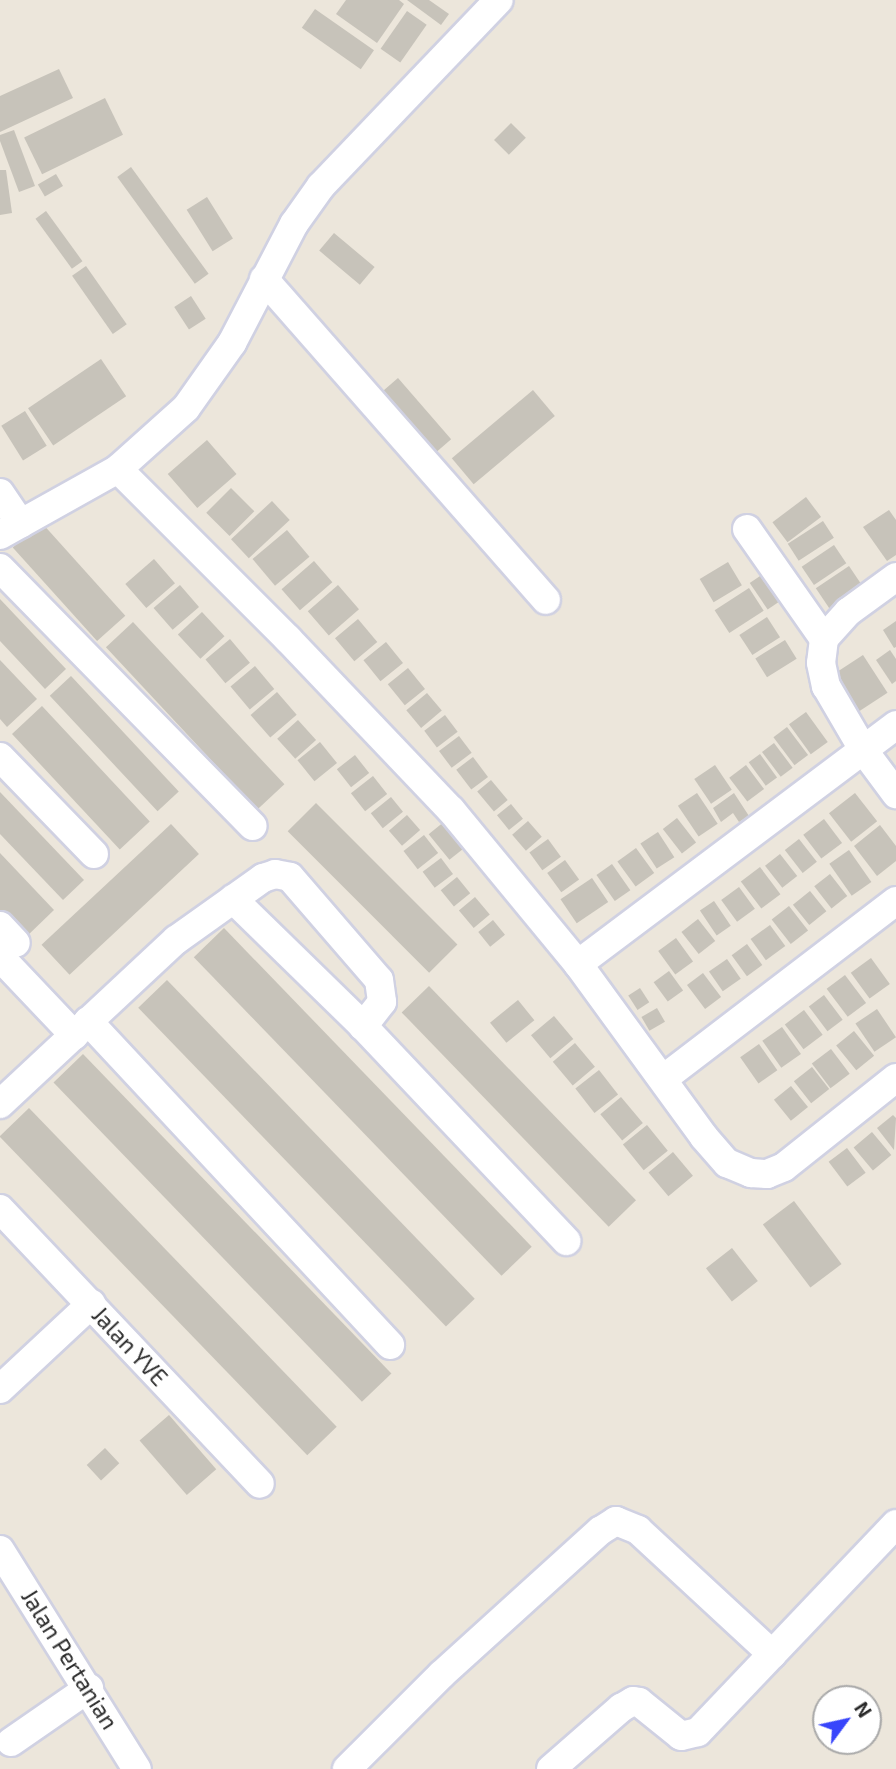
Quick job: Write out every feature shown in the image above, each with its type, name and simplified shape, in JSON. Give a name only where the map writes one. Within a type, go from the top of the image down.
[{"type":"street","points":[[0,493],[10,530],[118,469],[186,408],[232,343],[294,224],[321,186],[499,0]]},
{"type":"street","points":[[264,279],[546,600]]},
{"type":"street","points":[[118,469],[288,639],[452,810],[578,964],[704,1138],[727,1163],[751,1173],[766,1174],[784,1167],[896,1078]]},
{"type":"street","points":[[747,529],[824,639]]},
{"type":"street","points":[[0,568],[253,826]]},
{"type":"street","points":[[896,577],[848,612],[824,639],[821,663],[826,686],[864,751],[896,794]]},
{"type":"street","points":[[578,964],[896,725]]},
{"type":"street","points":[[0,757],[94,854]]},
{"type":"street","points":[[0,1104],[176,940],[263,878],[275,874],[290,877],[379,980],[382,1002],[363,1026]]},
{"type":"street","points":[[233,899],[363,1026],[566,1241]]},
{"type":"street","points":[[663,1079],[892,911]]},
{"type":"street","points":[[5,942],[81,1028],[390,1345]]},
{"type":"street","name":"Jalan YVE","points":[[0,1209],[260,1484]]},
{"type":"street","points":[[0,1389],[91,1304]]},
{"type":"street","points":[[346,1769],[441,1675],[600,1531],[616,1521],[638,1530],[772,1654]]},
{"type":"street","points":[[551,1769],[621,1708],[633,1701],[639,1702],[681,1736],[693,1735],[896,1524]]},
{"type":"street","name":"Jalan Pertanian","points":[[0,1550],[10,1586],[89,1688],[137,1769]]},
{"type":"street","points":[[11,1742],[89,1688]]},
{"type":"building","points":[[346,0],[399,0],[404,4],[377,43],[336,14]]},
{"type":"building","points":[[407,0],[429,0],[449,14],[441,25]]},
{"type":"building","points":[[315,9],[374,50],[361,69],[302,28]]},
{"type":"building","points":[[407,11],[427,25],[400,62],[381,49]]},
{"type":"building","points":[[59,69],[73,98],[0,132],[0,96]]},
{"type":"building","points":[[105,98],[123,135],[42,174],[24,137]]},
{"type":"building","points":[[511,123],[526,138],[509,155],[494,140]]},
{"type":"building","points":[[14,130],[35,186],[19,192],[0,141],[0,135]]},
{"type":"building","points":[[131,167],[209,274],[195,284],[117,177]]},
{"type":"building","points":[[0,170],[6,170],[12,213],[0,215]]},
{"type":"building","points":[[56,174],[63,186],[45,197],[38,184]]},
{"type":"building","points":[[207,197],[233,239],[213,251],[187,210]]},
{"type":"building","points":[[46,211],[82,261],[72,269],[35,219]]},
{"type":"building","points":[[334,233],[375,267],[360,285],[319,251]]},
{"type":"building","points":[[86,266],[127,324],[113,334],[72,276]]},
{"type":"building","points":[[191,296],[206,319],[189,330],[174,307]]},
{"type":"building","points":[[101,359],[126,396],[53,446],[28,408]]},
{"type":"building","points":[[398,378],[451,439],[434,454],[381,393]]},
{"type":"building","points":[[533,390],[555,416],[474,484],[452,458]]},
{"type":"building","points":[[25,411],[47,446],[23,461],[1,426]]},
{"type":"building","points":[[207,440],[237,474],[197,508],[168,474]]},
{"type":"building","points":[[231,488],[254,511],[230,536],[206,513]]},
{"type":"building","points":[[806,497],[821,517],[788,542],[772,522]]},
{"type":"building","points":[[272,501],[290,520],[249,558],[231,539]]},
{"type":"building","points":[[889,510],[896,520],[896,555],[887,561],[863,527]]},
{"type":"building","points":[[823,521],[834,538],[799,561],[788,544]]},
{"type":"building","points":[[41,522],[125,616],[97,641],[13,547]]},
{"type":"building","points":[[287,530],[309,557],[275,586],[253,559]]},
{"type":"building","points":[[834,545],[846,563],[814,585],[802,567]]},
{"type":"building","points":[[154,559],[175,583],[146,608],[125,584]]},
{"type":"building","points":[[314,561],[332,582],[300,610],[282,589]]},
{"type":"building","points":[[728,562],[742,585],[714,602],[700,579]]},
{"type":"building","points":[[849,566],[863,587],[830,609],[816,588]]},
{"type":"building","points":[[763,574],[781,601],[768,609],[750,583]]},
{"type":"building","points":[[180,585],[199,607],[173,630],[154,608]]},
{"type":"building","points":[[338,585],[359,609],[329,635],[308,611]]},
{"type":"building","points":[[749,588],[764,611],[729,633],[715,610]]},
{"type":"building","points":[[0,599],[66,669],[45,689],[0,641]]},
{"type":"building","points":[[202,612],[225,636],[200,659],[178,635]]},
{"type":"building","points":[[767,617],[780,637],[752,655],[739,635]]},
{"type":"building","points":[[358,619],[377,642],[354,661],[335,638]]},
{"type":"building","points":[[896,621],[896,647],[894,648],[883,630]]},
{"type":"building","points":[[133,622],[284,784],[257,810],[106,647]]},
{"type":"building","points":[[230,639],[250,663],[225,683],[205,660]]},
{"type":"building","points":[[785,640],[797,659],[767,677],[755,659]]},
{"type":"building","points":[[386,642],[403,663],[380,681],[363,660]]},
{"type":"building","points":[[890,650],[896,659],[896,681],[892,684],[876,660]]},
{"type":"building","points":[[863,655],[888,693],[856,713],[832,675]]},
{"type":"building","points":[[0,660],[37,699],[7,727],[0,719]]},
{"type":"building","points":[[255,666],[274,689],[250,710],[230,687]]},
{"type":"building","points":[[408,668],[425,689],[405,705],[388,684]]},
{"type":"building","points":[[71,676],[179,792],[158,811],[50,696]]},
{"type":"building","points":[[277,692],[297,715],[270,738],[251,715]]},
{"type":"building","points":[[427,693],[442,711],[421,728],[406,710]]},
{"type":"building","points":[[42,706],[150,822],[120,850],[12,734]]},
{"type":"building","points":[[806,712],[828,742],[811,754],[789,724]]},
{"type":"building","points":[[445,715],[458,732],[437,747],[424,731]]},
{"type":"building","points":[[298,720],[316,740],[295,759],[277,739]]},
{"type":"building","points":[[787,727],[808,755],[794,765],[773,737]]},
{"type":"building","points":[[459,736],[472,753],[452,768],[439,751]]},
{"type":"building","points":[[320,742],[337,763],[314,781],[297,760]]},
{"type":"building","points":[[774,743],[793,768],[781,777],[762,752]]},
{"type":"building","points":[[760,754],[777,777],[766,786],[749,762]]},
{"type":"building","points":[[355,755],[369,773],[351,787],[337,769]]},
{"type":"building","points":[[473,757],[488,777],[471,790],[456,770]]},
{"type":"building","points":[[715,765],[732,790],[711,804],[694,779]]},
{"type":"building","points":[[746,765],[764,789],[747,802],[729,778]]},
{"type":"building","points":[[373,776],[387,794],[365,811],[351,793]]},
{"type":"building","points":[[491,780],[508,800],[494,811],[477,792]]},
{"type":"building","points":[[0,792],[84,880],[63,900],[0,834]]},
{"type":"building","points":[[697,793],[718,824],[699,837],[678,806]]},
{"type":"building","points":[[734,793],[749,816],[739,822],[733,813],[721,822],[713,808]]},
{"type":"building","points":[[855,793],[877,821],[851,842],[829,813]]},
{"type":"building","points":[[391,797],[403,812],[383,828],[371,813]]},
{"type":"building","points":[[316,803],[457,944],[429,973],[288,831]]},
{"type":"building","points":[[511,804],[523,819],[509,830],[497,815]]},
{"type":"building","points":[[407,815],[420,830],[402,846],[389,831]]},
{"type":"building","points":[[677,818],[696,842],[682,854],[663,829]]},
{"type":"building","points":[[824,819],[842,843],[821,859],[803,835]]},
{"type":"building","points":[[445,821],[466,847],[449,860],[429,834]]},
{"type":"building","points":[[528,821],[542,837],[526,851],[512,835]]},
{"type":"building","points":[[171,824],[199,854],[70,975],[42,945]]},
{"type":"building","points":[[880,825],[896,846],[896,861],[877,876],[854,846]]},
{"type":"building","points":[[658,832],[674,857],[657,869],[640,843]]},
{"type":"building","points":[[424,835],[438,853],[418,869],[404,851]]},
{"type":"building","points":[[548,839],[561,857],[542,870],[529,853]]},
{"type":"building","points":[[799,839],[817,862],[803,873],[785,850]]},
{"type":"building","points":[[636,848],[654,873],[636,887],[617,862]]},
{"type":"building","points":[[849,850],[871,882],[852,896],[829,864]]},
{"type":"building","points":[[0,853],[54,910],[25,938],[0,911]]},
{"type":"building","points":[[780,854],[797,876],[782,888],[765,866]]},
{"type":"building","points":[[441,858],[453,874],[435,888],[423,872]]},
{"type":"building","points":[[565,860],[579,879],[561,892],[547,873]]},
{"type":"building","points":[[612,864],[630,890],[615,901],[596,875]]},
{"type":"building","points":[[760,867],[780,894],[761,909],[741,881]]},
{"type":"building","points":[[830,874],[847,896],[831,908],[814,886]]},
{"type":"building","points":[[457,877],[470,893],[454,907],[441,890]]},
{"type":"building","points":[[592,878],[608,902],[577,923],[560,899]]},
{"type":"building","points":[[739,887],[755,909],[737,922],[721,900]]},
{"type":"building","points":[[810,891],[826,911],[809,925],[793,905]]},
{"type":"building","points":[[475,897],[490,915],[474,928],[459,910]]},
{"type":"building","points":[[714,901],[731,926],[717,935],[700,911]]},
{"type":"building","points":[[789,906],[808,930],[791,944],[772,920]]},
{"type":"building","points":[[698,919],[715,941],[699,954],[681,932]]},
{"type":"building","points":[[493,920],[505,935],[490,947],[478,932]]},
{"type":"building","points":[[770,925],[785,946],[766,960],[751,939]]},
{"type":"building","points":[[224,928],[532,1247],[502,1276],[194,957]]},
{"type":"building","points":[[676,938],[693,961],[675,974],[658,951]]},
{"type":"building","points":[[747,944],[762,965],[747,976],[732,955]]},
{"type":"building","points":[[871,958],[890,984],[870,999],[851,973]]},
{"type":"building","points":[[727,959],[741,979],[723,991],[709,972]]},
{"type":"building","points":[[669,971],[683,990],[668,1002],[654,982]]},
{"type":"building","points":[[703,973],[721,997],[705,1009],[687,985]]},
{"type":"building","points":[[845,975],[866,1003],[848,1017],[827,989]]},
{"type":"building","points":[[167,980],[475,1299],[446,1326],[138,1008]]},
{"type":"building","points":[[429,986],[636,1200],[609,1227],[402,1012]]},
{"type":"building","points":[[640,988],[649,1002],[638,1010],[628,996]]},
{"type":"building","points":[[824,995],[843,1020],[827,1031],[809,1006]]},
{"type":"building","points":[[518,1000],[534,1020],[506,1043],[490,1023]]},
{"type":"building","points":[[657,1008],[665,1022],[649,1031],[641,1017]]},
{"type":"building","points":[[877,1009],[896,1037],[874,1052],[855,1024]]},
{"type":"building","points":[[804,1010],[823,1035],[803,1049],[785,1024]]},
{"type":"building","points":[[554,1016],[573,1039],[550,1058],[531,1035]]},
{"type":"building","points":[[782,1027],[801,1054],[781,1068],[762,1041]]},
{"type":"building","points":[[854,1031],[874,1056],[856,1070],[836,1045]]},
{"type":"building","points":[[575,1043],[595,1067],[573,1085],[553,1062]]},
{"type":"building","points":[[759,1044],[777,1070],[759,1083],[740,1057]]},
{"type":"building","points":[[831,1049],[850,1074],[830,1088],[812,1063]]},
{"type":"building","points":[[83,1054],[391,1373],[362,1402],[54,1082]]},
{"type":"building","points":[[812,1067],[829,1089],[811,1103],[794,1081]]},
{"type":"building","points":[[599,1070],[618,1094],[594,1113],[575,1088]]},
{"type":"building","points":[[791,1086],[808,1107],[791,1121],[774,1100]]},
{"type":"building","points":[[621,1097],[643,1123],[622,1140],[600,1114]]},
{"type":"building","points":[[29,1108],[337,1427],[307,1455],[0,1137]]},
{"type":"building","points":[[893,1115],[896,1118],[894,1150],[877,1128]]},
{"type":"building","points":[[647,1125],[668,1151],[644,1170],[623,1145]]},
{"type":"building","points":[[872,1132],[891,1155],[873,1170],[854,1147]]},
{"type":"building","points":[[847,1148],[866,1173],[847,1187],[829,1162]]},
{"type":"building","points":[[673,1152],[693,1176],[668,1196],[648,1173]]},
{"type":"building","points":[[794,1201],[842,1264],[810,1288],[763,1224]]},
{"type":"building","points":[[732,1248],[758,1281],[732,1301],[706,1268]]},
{"type":"building","points":[[169,1415],[216,1469],[187,1495],[140,1441]]},
{"type":"building","points":[[105,1448],[119,1463],[101,1480],[87,1465]]}]
